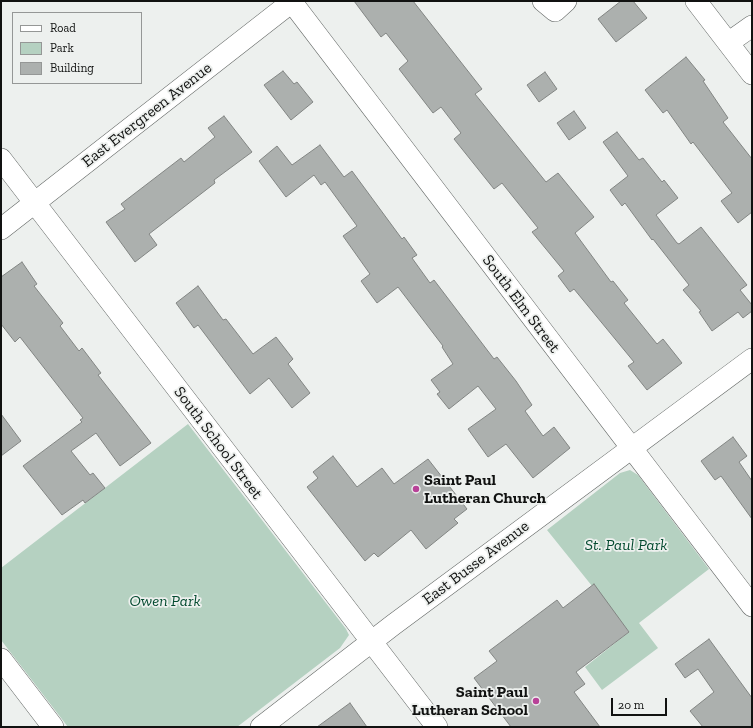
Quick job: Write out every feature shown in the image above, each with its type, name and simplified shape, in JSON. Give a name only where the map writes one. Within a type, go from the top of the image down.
[{"type":"street","name":"East Evergreen Avenue","points":[[1,229],[292,1]]},
{"type":"street","name":"South Elm Street","points":[[292,1],[631,449],[752,606]]},
{"type":"street","points":[[543,1],[555,11],[566,1]]},
{"type":"street","points":[[700,3],[752,74]]},
{"type":"street","points":[[728,43],[752,26]]},
{"type":"street","name":"South School Street","points":[[1,159],[437,727]]},
{"type":"street","name":"East Busse Avenue","points":[[260,727],[371,642],[752,359]]},
{"type":"street","points":[[1,659],[53,727]]},
{"type":"green space","name":"Owen Park","points":[[188,424],[346,629],[349,635],[340,648],[237,727],[68,727],[1,640],[1,568]]},
{"type":"green space","name":"St. Paul Park","points":[[630,470],[638,475],[709,569],[639,623],[658,648],[602,690],[585,667],[629,632],[547,530],[620,473]]},
{"type":"building","points":[[354,1],[413,1],[482,89],[475,94],[546,182],[558,173],[594,217],[575,233],[611,282],[613,281],[628,300],[624,303],[657,344],[663,339],[682,363],[647,390],[628,366],[634,362],[574,289],[570,292],[558,276],[564,271],[532,232],[538,228],[502,183],[494,189],[454,139],[461,133],[441,107],[433,113],[399,69],[408,61],[386,33],[381,37]]},
{"type":"building","points":[[621,1],[633,1],[647,18],[616,42],[598,19]]},
{"type":"building","points":[[686,57],[705,80],[703,81],[728,118],[723,122],[752,159],[752,212],[738,223],[721,201],[732,193],[693,142],[691,144],[667,110],[663,113],[645,90]]},
{"type":"building","points":[[283,71],[294,84],[297,82],[313,102],[291,120],[264,85]]},
{"type":"building","points":[[545,72],[557,89],[539,102],[527,85]]},
{"type":"building","points":[[574,111],[586,128],[569,140],[557,123]]},
{"type":"building","points":[[224,116],[252,152],[214,180],[215,183],[149,234],[157,245],[135,262],[106,222],[125,209],[121,204],[181,158],[184,162],[215,137],[208,128]]},
{"type":"building","points":[[617,132],[639,160],[643,158],[662,182],[664,180],[678,198],[656,215],[677,243],[679,244],[701,227],[747,285],[740,290],[752,305],[752,311],[743,318],[738,312],[712,331],[699,312],[701,311],[683,290],[689,285],[653,239],[652,240],[625,203],[622,206],[610,190],[628,176],[603,142]]},
{"type":"building","points":[[320,145],[344,177],[352,171],[402,239],[404,237],[417,255],[412,258],[430,283],[434,280],[494,359],[497,357],[516,381],[532,405],[525,411],[543,436],[554,427],[570,448],[533,478],[506,444],[488,457],[468,429],[496,409],[478,386],[449,409],[437,394],[440,392],[431,380],[453,364],[442,347],[443,346],[398,287],[377,303],[361,281],[370,274],[343,236],[357,226],[325,182],[321,185],[314,175],[286,197],[259,161],[277,146],[292,165]]},
{"type":"building","points":[[22,262],[37,284],[34,286],[63,323],[60,326],[79,351],[82,348],[101,373],[98,375],[151,443],[120,466],[96,433],[71,451],[90,475],[93,473],[105,488],[85,503],[83,500],[62,515],[23,466],[82,422],[80,420],[83,418],[20,337],[15,342],[1,324],[1,277]]},
{"type":"building","points":[[198,286],[223,320],[226,319],[253,354],[276,337],[293,359],[288,364],[310,393],[292,408],[269,378],[250,394],[198,325],[194,328],[176,303]]},
{"type":"building","points":[[1,414],[21,441],[1,456]]},
{"type":"building","points":[[733,437],[747,456],[739,462],[752,481],[752,519],[721,476],[715,480],[701,461]]},
{"type":"building","points":[[333,456],[357,487],[382,468],[394,484],[428,459],[467,509],[454,519],[458,523],[426,549],[411,530],[378,557],[374,553],[365,561],[307,487],[318,478],[313,472]]},
{"type":"building","points":[[594,584],[629,632],[576,672],[585,684],[574,692],[600,727],[511,727],[474,678],[497,661],[489,651],[557,600],[563,608]]},
{"type":"building","points":[[709,639],[752,698],[752,727],[703,727],[690,711],[714,692],[698,669],[685,678],[675,664]]},
{"type":"building","points":[[350,703],[367,727],[317,727]]},
{"type":"place","name":"Saint Paul Lutheran Church","points":[[416,489]]},
{"type":"place","name":"Saint Paul Lutheran School","points":[[536,701]]}]
